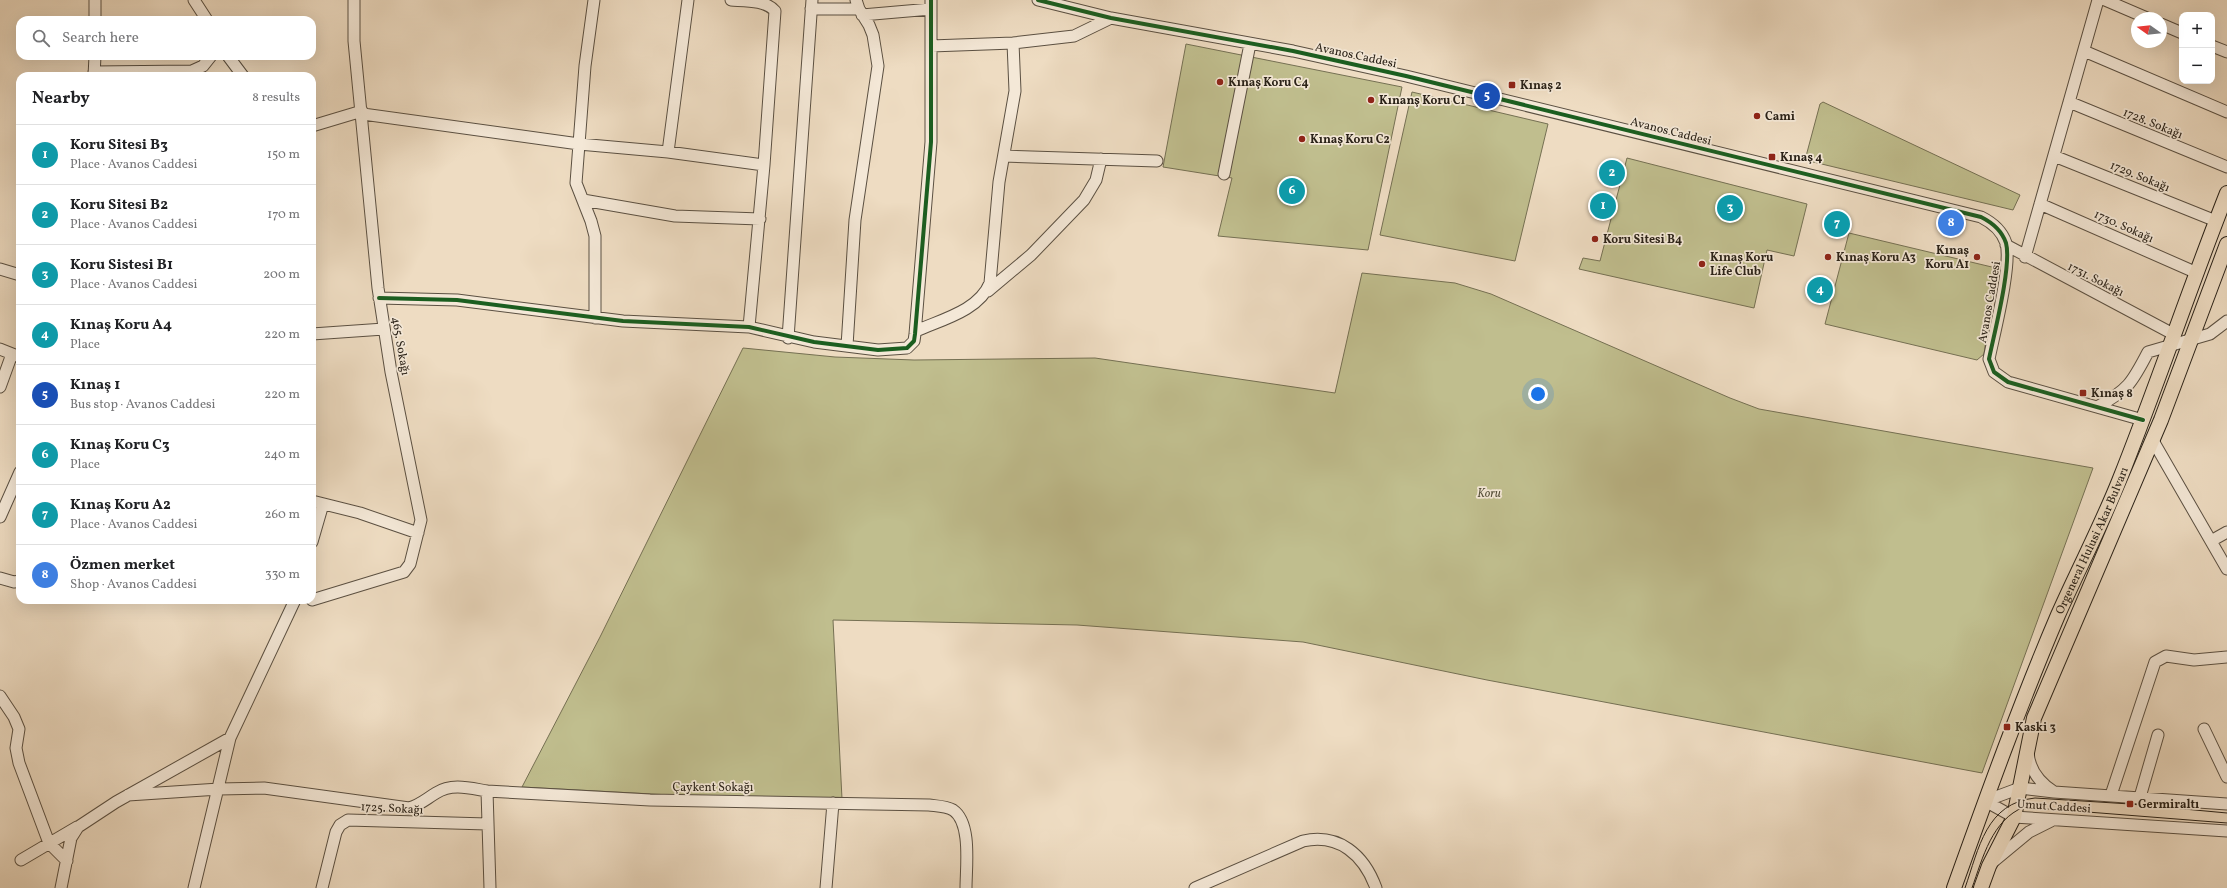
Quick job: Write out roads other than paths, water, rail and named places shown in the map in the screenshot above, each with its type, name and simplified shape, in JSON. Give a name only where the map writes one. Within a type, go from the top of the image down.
[{"type":"main road","name":"Orgeneral Hulusi Akar Bulvarı","points":[[1954,888],[2008,735],[2059,614],[2118,484],[2174,339],[2197,272],[2227,193]]},
{"type":"main road","name":"Orgeneral Hulusi Akar Bulvarı","points":[[1981,888],[1989,866],[2014,817],[2034,718],[2152,439],[2227,244]]},
{"type":"street","points":[[95,0],[95,16]]},
{"type":"street","points":[[194,0],[204,16]]},
{"type":"street","name":"465. Sokağı","points":[[316,599],[404,572],[410,564],[421,520],[379,298],[354,41],[354,0]]},
{"type":"street","points":[[594,0],[585,66],[576,183],[595,236],[595,318]]},
{"type":"street","points":[[668,152],[688,0]]},
{"type":"street","points":[[731,0],[764,3],[770,5],[775,11],[760,219],[749,327]]},
{"type":"street","name":"Avanos Caddesi","points":[[1038,0],[1111,18],[1250,44],[1413,78],[1981,217],[1998,228],[2006,245],[2006,268],[1989,359],[1992,368],[1998,376],[2008,382],[2143,420]]},
{"type":"street","points":[[2026,257],[2098,0]]},
{"type":"street","points":[[2105,0],[2133,12]]},
{"type":"street","points":[[379,298],[457,300],[651,324],[749,327],[788,338],[878,350],[904,349],[912,344],[916,332],[931,142],[931,5],[859,8],[812,5],[788,338]]},
{"type":"street","points":[[847,346],[855,220],[877,72],[874,39],[869,25],[859,8]]},
{"type":"street","points":[[931,46],[1013,43],[1074,36],[1111,18]]},
{"type":"street","points":[[2167,27],[2179,32]]},
{"type":"street","points":[[985,293],[992,278],[999,182],[1015,91],[1013,43]]},
{"type":"street","points":[[1224,174],[1250,44]]},
{"type":"street","points":[[2215,47],[2227,52]]},
{"type":"street","points":[[2084,51],[2227,112]]},
{"type":"street","points":[[94,72],[95,60]]},
{"type":"street","points":[[159,72],[192,71],[203,66],[208,60]]},
{"type":"street","points":[[231,60],[240,72]]},
{"type":"street","name":"1728. Sokağı","points":[[2069,102],[2227,167]]},
{"type":"street","points":[[316,125],[362,112],[579,144],[668,152],[764,165]]},
{"type":"street","points":[[1004,156],[1157,161]]},
{"type":"street","name":"1729. Sokağı","points":[[2054,156],[2216,220]]},
{"type":"street","points":[[916,332],[963,310],[1031,255],[1084,200],[1096,180],[1101,159]]},
{"type":"street","points":[[583,200],[675,216],[760,219]]},
{"type":"street","name":"1730. Sokağı","points":[[2040,204],[2197,272]]},
{"type":"street","name":"1731. Sokağı","points":[[2006,245],[2174,339]]},
{"type":"street","points":[[0,269],[16,274]]},
{"type":"street","points":[[2097,407],[2120,394],[2133,381],[2148,352],[2174,339],[2191,340],[2210,334],[2227,321]]},
{"type":"street","points":[[316,334],[384,329]]},
{"type":"street","points":[[0,349],[16,355],[0,387]]},
{"type":"street","points":[[2152,439],[2227,569]]},
{"type":"street","points":[[0,517],[16,481]]},
{"type":"street","points":[[316,502],[360,513],[418,533]]},
{"type":"street","points":[[316,528],[323,504]]},
{"type":"street","points":[[2211,541],[2227,532]]},
{"type":"street","points":[[0,578],[16,582]]},
{"type":"street","points":[[194,888],[219,789],[230,738],[294,604]]},
{"type":"street","points":[[2110,795],[2155,662],[2166,656],[2194,660],[2227,656]]},
{"type":"street","points":[[0,696],[14,717],[19,729],[16,748],[18,762],[50,843],[67,861]]},
{"type":"street","points":[[2204,729],[2227,777]]},
{"type":"street","points":[[2140,797],[2158,735]]},
{"type":"street","points":[[21,860],[128,796],[230,738]]},
{"type":"street","points":[[2029,744],[2028,754],[2033,770],[2042,783],[2054,792]]},
{"type":"street","name":"Çaykent Sokağı","points":[[128,796],[219,789],[289,790],[409,808],[421,804],[441,790],[454,786],[487,791],[650,800],[929,805],[954,811],[963,822],[966,831],[966,888]]},
{"type":"street","name":"Umut Caddesi","points":[[1985,801],[2020,788],[2054,792],[2227,804]]},
{"type":"street","points":[[487,791],[490,888]]},
{"type":"street","name":"Umut Caddesi","points":[[1985,801],[2014,817],[2227,831]]},
{"type":"street","points":[[826,888],[833,803]]},
{"type":"street","points":[[1989,866],[2029,832],[2058,819]]},
{"type":"street","name":"1725. Sokağı","points":[[322,888],[336,832],[340,824],[348,820],[487,824]]},
{"type":"street","points":[[61,888],[73,834],[78,827]]},
{"type":"street","points":[[1195,888],[1302,841],[1316,839],[1331,840],[1352,850],[1365,865],[1376,888]]},
{"type":"tram line","points":[[1965,888],[1980,843],[1987,830],[1995,818],[2005,809],[2018,802],[2035,798],[2130,804],[2227,813]]},
{"type":"tram line","points":[[1972,888],[1985,852],[1996,830],[2013,813],[2024,807],[2227,823]]},
{"type":"place","name":"Kınaş Koru C4","points":[[1220,82]]},
{"type":"place","name":"Kınaş 2","points":[[1512,85]]},
{"type":"place","name":"Kınaş 1","points":[[1487,96]]},
{"type":"place","name":"Kınanş Koru C1","points":[[1371,100]]},
{"type":"place","name":"Cami","points":[[1757,116]]},
{"type":"place","name":"Kınaş Koru C2","points":[[1302,139]]},
{"type":"place","name":"Kınaş 4","points":[[1772,157]]},
{"type":"place","name":"Koru Sitesi B2","points":[[1612,173]]},
{"type":"place","name":"Kınaş Koru C3","points":[[1292,191]]},
{"type":"place","name":"Koru Sitesi B3","points":[[1603,206]]},
{"type":"place","name":"Koru Sistesi B1","points":[[1730,208]]},
{"type":"place","name":"Özmen merket","points":[[1951,223]]},
{"type":"place","name":"Kınaş Koru A2","points":[[1837,224]]},
{"type":"place","name":"Koru Sitesi B4","points":[[1595,239]]},
{"type":"place","name":"Kınaş Koru A3","points":[[1828,257]]},
{"type":"place","name":"Kınaş Koru A1","points":[[1977,257]]},
{"type":"place","name":"Kınaş Koru Life Club","points":[[1702,264]]},
{"type":"place","name":"Kınaş Koru A4","points":[[1820,290]]},
{"type":"place","name":"Kınaş 8","points":[[2083,393]]},
{"type":"place","name":"Kaski 3","points":[[2007,727]]},
{"type":"place","name":"Germiraltı","points":[[2130,804]]},
{"type":"park label","name":"Koru","points":[[1489,493]]}]
